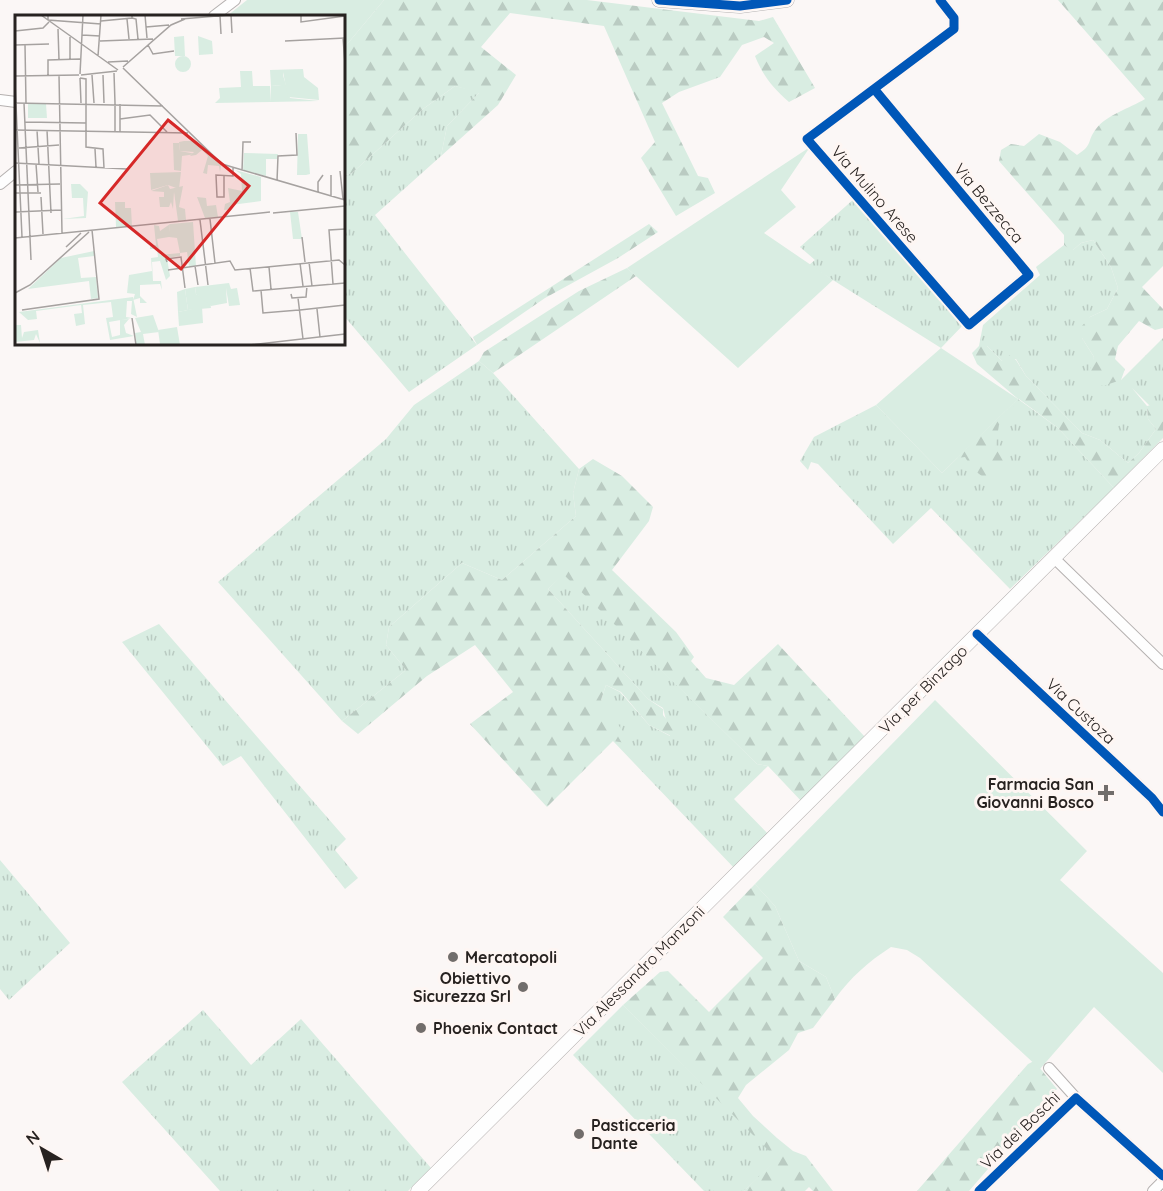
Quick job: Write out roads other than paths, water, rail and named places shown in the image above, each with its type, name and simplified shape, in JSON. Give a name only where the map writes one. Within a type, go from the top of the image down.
[{"type":"main road","points":[[659,0],[740,6],[787,0]]},
{"type":"main road","name":"Via per Binzago","points":[[759,853],[1163,448]]},
{"type":"main road","name":"Via Alessandro Manzoni","points":[[418,1191],[759,853]]},
{"type":"street","points":[[215,15],[235,0]]},
{"type":"street","name":"Via Mulino Arese","points":[[940,0],[954,18],[954,29],[807,139],[969,325]]},
{"type":"street","name":"Via Bezzecca","points":[[875,90],[1029,275],[969,325]]},
{"type":"street","points":[[0,100],[15,102]]},
{"type":"street","points":[[0,184],[15,172]]},
{"type":"street","points":[[1054,558],[1163,664]]},
{"type":"street","name":"Via Custoza","points":[[977,634],[1152,798],[1163,812]]},
{"type":"street","name":"Via dei Boschi","points":[[1049,1068],[1076,1098],[1163,1176]]},
{"type":"street","name":"Via dei Boschi","points":[[979,1191],[1076,1098]]},
{"type":"street","points":[[1153,1191],[1163,1181]]},
{"type":"place","name":"Farmacia San Giovanni Bosco","points":[[1106,793]]},
{"type":"place","name":"Mercatopoli","points":[[453,957]]},
{"type":"place","name":"Obiettivo Sicurezza Srl","points":[[523,987]]},
{"type":"place","name":"Phoenix Contact","points":[[421,1028]]},
{"type":"place","name":"Pasticceria Dante","points":[[579,1134]]}]
